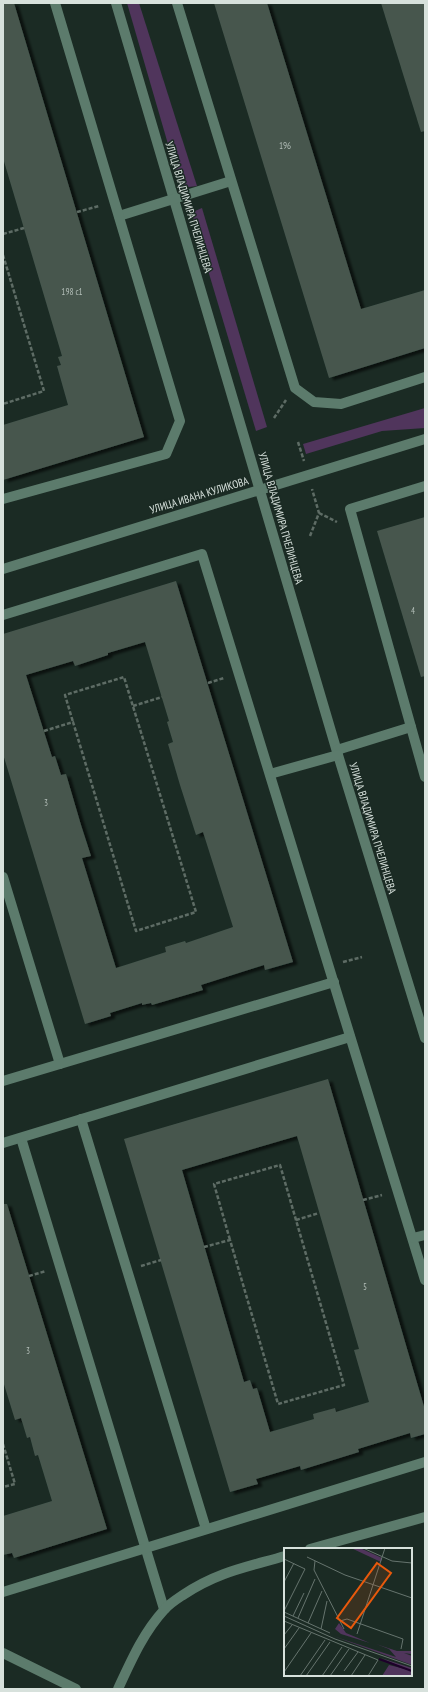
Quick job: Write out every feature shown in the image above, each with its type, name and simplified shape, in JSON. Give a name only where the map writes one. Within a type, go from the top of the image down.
[{"type":"street","points":[[3,499],[166,454],[180,421],[55,3]]},
{"type":"street","name":"УЛИЦА ВЛАДИМИРА ПЧЕЛИНЦЕВА","points":[[116,3],[337,752],[425,1038]]},
{"type":"street","points":[[177,3],[295,388],[314,402],[341,404],[425,377]]},
{"type":"street","points":[[119,216],[232,181]]},
{"type":"street","name":"УЛИЦА ИВАНА КУЛИКОВА","points":[[3,569],[425,439]]},
{"type":"street","points":[[425,486],[350,509],[425,777]]},
{"type":"street","points":[[3,615],[202,554],[425,1280]]},
{"type":"street","points":[[270,774],[411,727]]},
{"type":"street","points":[[3,877],[60,1064]]},
{"type":"street","points":[[3,1081],[334,982]]},
{"type":"street","points":[[3,1143],[350,1037]]},
{"type":"street","points":[[81,1119],[206,1530]]},
{"type":"street","points":[[21,1138],[164,1609]]},
{"type":"street","points":[[412,1238],[425,1235]]},
{"type":"street","points":[[3,1592],[425,1462]]},
{"type":"street","points":[[314,1548],[425,1518]]},
{"type":"street","points":[[118,1689],[142,1639],[164,1609],[178,1598],[208,1579],[226,1572],[284,1556]]},
{"type":"street","points":[[3,1653],[76,1689]]},
{"type":"path","points":[[77,212],[115,201]]},
{"type":"path","points":[[3,234],[24,228]]},
{"type":"path","points":[[3,255],[44,391],[3,404]]},
{"type":"path","points":[[274,418],[295,388]]},
{"type":"path","points":[[310,536],[319,513],[339,524]]},
{"type":"path","points":[[124,677],[196,912],[136,930],[73,722],[65,695],[124,677]]},
{"type":"path","points":[[133,706],[162,697]]},
{"type":"path","points":[[44,731],[73,722]]},
{"type":"path","points":[[280,1165],[344,1385],[278,1404],[230,1240],[214,1184],[280,1165]]},
{"type":"path","points":[[363,1200],[397,1190]]},
{"type":"path","points":[[296,1220],[319,1213]]},
{"type":"path","points":[[204,1247],[230,1240]]},
{"type":"path","points":[[127,1270],[161,1260]]},
{"type":"path","points":[[3,1444],[15,1484],[3,1487]]},
{"type":"shaded area","points":[[127,3],[139,3],[197,186],[189,187],[179,182]]},
{"type":"shaded area","points":[[202,208],[267,427],[256,431],[193,220],[195,211]]},
{"type":"shaded area","points":[[425,408],[425,428],[382,431],[306,454],[303,444]]},
{"type":"building","points":[[3,3],[14,3],[144,437],[3,480],[3,425],[68,405],[57,366],[61,365],[58,357],[62,356],[3,158]]},
{"type":"building","points":[[214,3],[267,3],[361,309],[425,290],[425,348],[329,378]]},
{"type":"building","points":[[381,3],[425,3],[425,131],[421,132]]},
{"type":"building","points":[[425,517],[425,676],[421,677],[377,531]]},
{"type":"building","points":[[176,581],[293,962],[265,970],[264,965],[201,985],[203,990],[152,1005],[151,1003],[142,1005],[142,1003],[110,1013],[111,1016],[85,1024],[3,754],[3,634]],"holes":[[[145,642],[169,721],[167,722],[173,742],[168,744],[180,785],[196,835],[203,832],[233,927],[186,943],[185,941],[165,947],[166,952],[116,968],[82,858],[91,856],[66,774],[61,775],[55,756],[52,757],[26,675],[73,661],[75,666],[108,655],[108,653]]]},
{"type":"building","points":[[328,1079],[425,1410],[425,1434],[411,1438],[410,1433],[358,1449],[359,1452],[301,1470],[300,1466],[256,1479],[258,1484],[230,1492],[124,1139]],"holes":[[[297,1136],[359,1349],[354,1350],[369,1402],[336,1412],[335,1408],[313,1414],[314,1419],[270,1432],[257,1388],[253,1389],[250,1380],[244,1382],[182,1170]]]},
{"type":"building","points":[[3,1204],[7,1204],[107,1529],[14,1558],[12,1553],[3,1555],[3,1516],[52,1501],[38,1455],[35,1456],[30,1437],[27,1438],[21,1418],[15,1420],[3,1381]]}]
